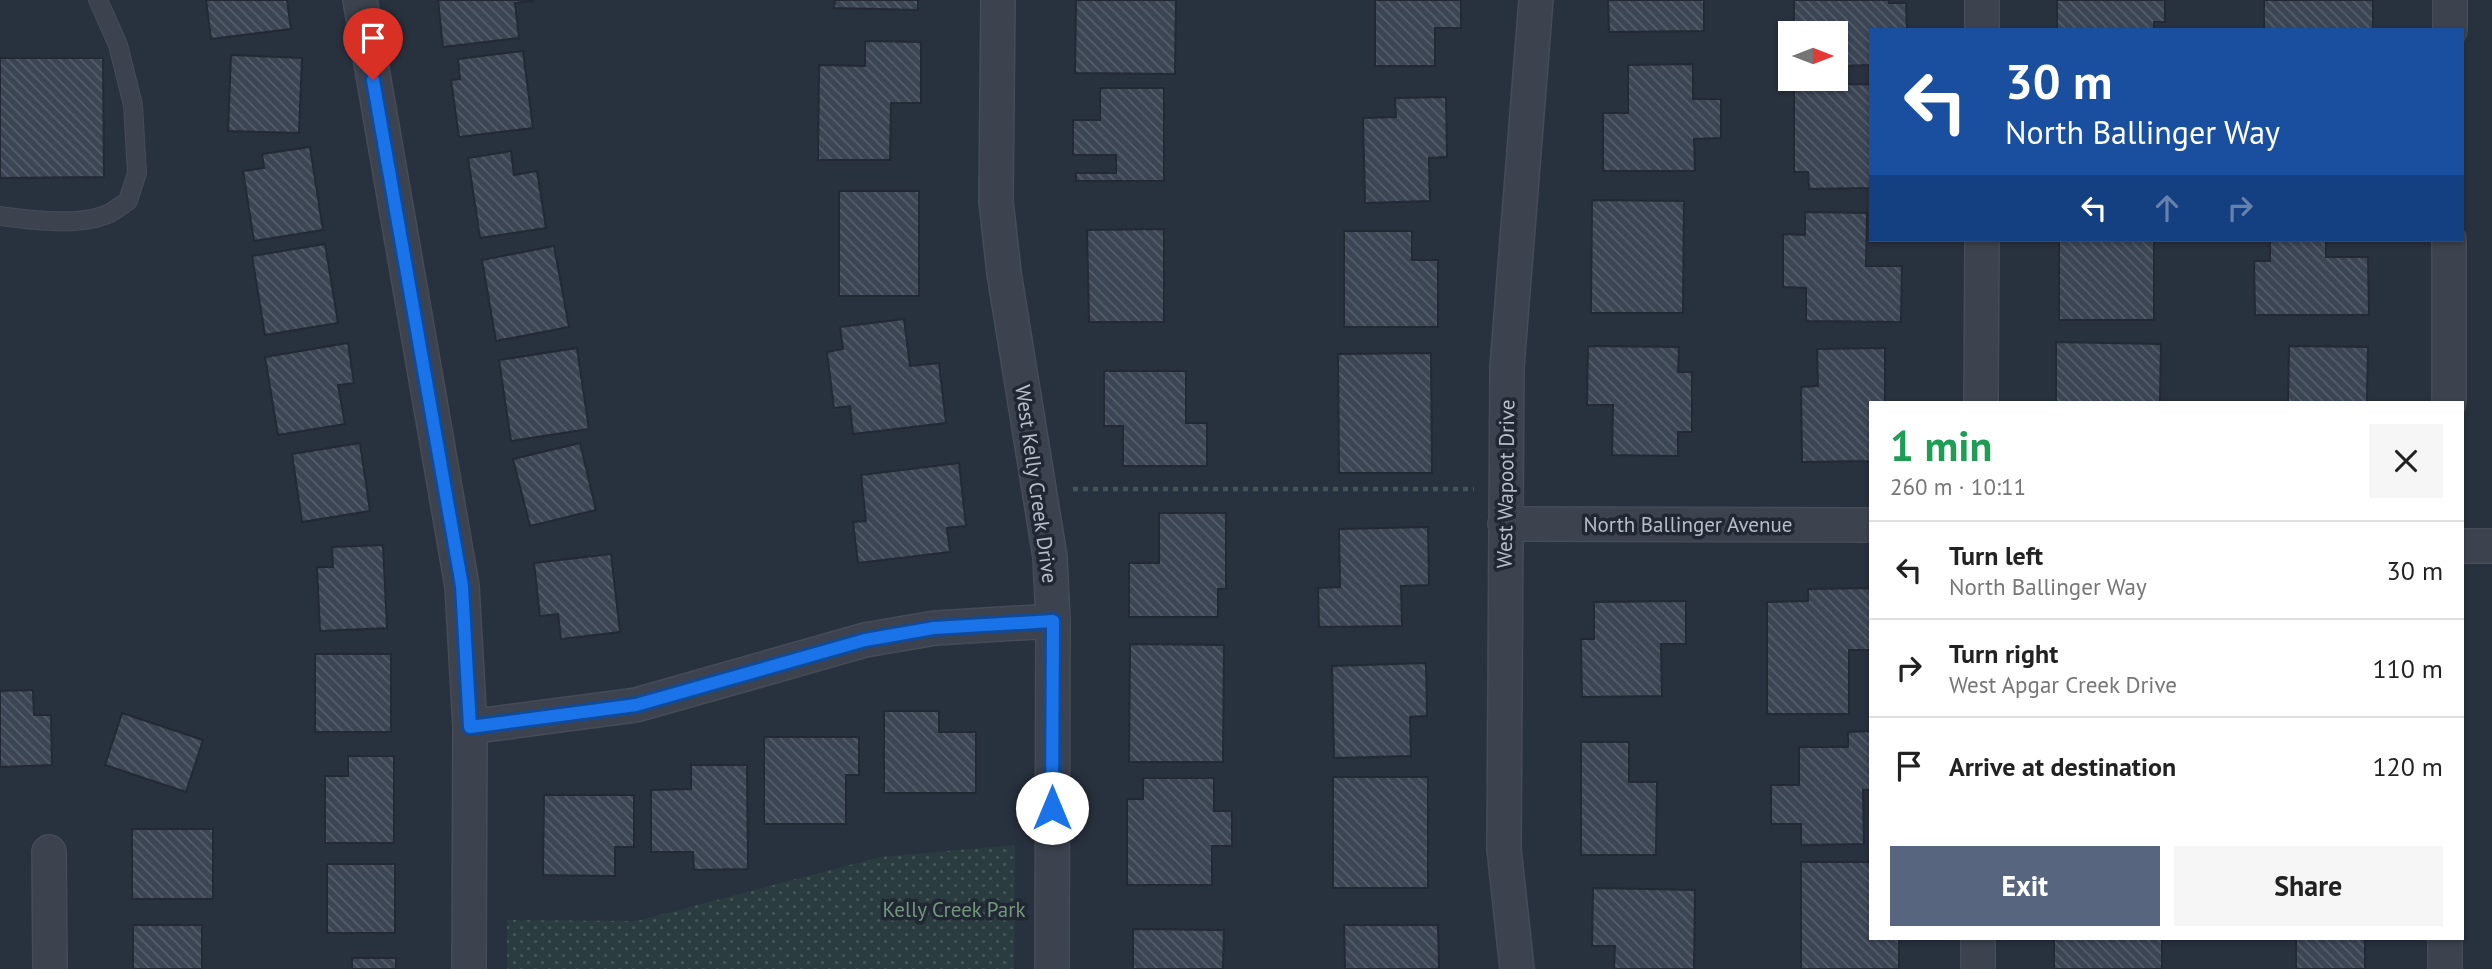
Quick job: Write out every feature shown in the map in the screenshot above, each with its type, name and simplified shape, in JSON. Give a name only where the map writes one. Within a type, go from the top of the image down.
[{"type":"street","points":[[360,0],[462,586],[470,727],[469,969]]},
{"type":"street","name":"West Kelly Creek Drive","points":[[998,0],[996,201],[1004,273],[1050,557],[1053,621],[1052,969]]},
{"type":"street","name":"West Wapoot Drive","points":[[1517,969],[1504,849],[1507,367],[1536,0]]},
{"type":"street","points":[[1982,0],[1982,28]]},
{"type":"street","points":[[2450,0],[2450,28]]},
{"type":"street","points":[[1981,401],[1982,242]]},
{"type":"street","points":[[2449,242],[2449,401]]},
{"type":"street","name":"North Ballinger Avenue","points":[[1505,524],[1869,525]]},
{"type":"street","points":[[2464,546],[2492,546]]},
{"type":"street","points":[[470,727],[636,705],[865,640],[934,628],[1053,621]]},
{"type":"street","points":[[49,852],[50,969]]},
{"type":"street","points":[[1978,940],[1978,969]]},
{"type":"street","points":[[2445,940],[2445,969]]},
{"type":"lane","points":[[0,216],[72,221],[108,214],[128,201],[137,173],[133,105],[118,45],[97,0]]},
{"type":"path","points":[[1039,489],[1506,489]]},
{"type":"green space","name":"Kelly Creek Park","points":[[1015,845],[1014,969],[507,969],[507,920],[637,921],[880,857]]},
{"type":"building","points":[[206,0],[287,0],[291,29],[211,39]]},
{"type":"building","points":[[438,0],[533,1],[515,3],[519,38],[443,47]]},
{"type":"building","points":[[835,0],[918,0],[918,10],[834,8]]},
{"type":"building","points":[[1076,0],[1176,0],[1175,74],[1075,73]]},
{"type":"building","points":[[1375,0],[1461,0],[1461,28],[1435,28],[1435,66],[1375,66]]},
{"type":"building","points":[[1608,0],[1704,0],[1704,31],[1609,32]]},
{"type":"building","points":[[1794,0],[1889,0],[1889,3],[1906,3],[1907,28],[1869,28],[1869,65],[1848,66],[1848,21],[1794,21]]},
{"type":"building","points":[[2057,0],[2165,0],[2165,22],[2154,22],[2154,28],[2057,28]]},
{"type":"building","points":[[2264,0],[2373,0],[2373,28],[2264,28]]},
{"type":"building","points":[[865,41],[921,42],[921,103],[891,103],[890,160],[818,160],[819,65],[865,66]]},
{"type":"building","points":[[523,51],[533,128],[459,137],[451,80],[460,79],[458,59]]},
{"type":"building","points":[[231,55],[302,58],[299,133],[228,131]]},
{"type":"building","points":[[0,58],[103,58],[104,177],[0,178]]},
{"type":"building","points":[[1693,64],[1693,99],[1721,99],[1721,138],[1694,139],[1695,171],[1603,171],[1603,113],[1628,113],[1628,65]]},
{"type":"building","points":[[1848,84],[1869,84],[1869,188],[1809,189],[1808,172],[1794,172],[1794,91],[1848,91]]},
{"type":"building","points":[[1100,88],[1164,88],[1164,181],[1076,181],[1076,173],[1116,173],[1116,155],[1073,155],[1073,120],[1100,120]]},
{"type":"building","points":[[1446,97],[1447,157],[1429,158],[1430,201],[1365,203],[1363,118],[1396,117],[1395,98]]},
{"type":"building","points":[[310,147],[323,230],[254,241],[243,171],[264,168],[262,154]]},
{"type":"building","points":[[511,151],[514,175],[537,171],[546,228],[480,238],[468,158]]},
{"type":"building","points":[[839,191],[919,191],[919,296],[839,296]]},
{"type":"building","points":[[1592,200],[1684,201],[1683,313],[1591,313]]},
{"type":"building","points":[[1805,212],[1867,213],[1866,266],[1902,266],[1901,322],[1806,321],[1806,288],[1783,287],[1783,234],[1805,235]]},
{"type":"building","points":[[1164,229],[1164,322],[1089,322],[1087,230]]},
{"type":"building","points":[[1344,231],[1412,231],[1412,260],[1438,260],[1438,327],[1344,327]]},
{"type":"building","points":[[2059,242],[2154,242],[2154,320],[2059,320]]},
{"type":"building","points":[[2270,242],[2326,242],[2326,257],[2368,257],[2369,315],[2255,315],[2254,261],[2270,261]]},
{"type":"building","points":[[325,244],[338,323],[265,335],[252,256]]},
{"type":"building","points":[[554,246],[569,327],[496,341],[482,260]]},
{"type":"building","points":[[904,319],[910,366],[939,363],[946,423],[853,434],[850,406],[834,408],[827,352],[843,349],[840,327]]},
{"type":"building","points":[[2056,342],[2161,344],[2160,401],[2056,401]]},
{"type":"building","points":[[348,343],[354,383],[338,385],[345,424],[278,435],[265,357]]},
{"type":"building","points":[[1588,346],[1679,347],[1678,372],[1692,372],[1692,432],[1678,432],[1678,456],[1612,455],[1613,405],[1587,405]]},
{"type":"building","points":[[2289,346],[2368,347],[2367,401],[2288,401]]},
{"type":"building","points":[[577,348],[589,429],[511,441],[499,360]]},
{"type":"building","points":[[1885,348],[1885,401],[1869,401],[1869,461],[1802,462],[1801,387],[1818,386],[1817,349]]},
{"type":"building","points":[[1431,353],[1432,473],[1339,473],[1338,354]]},
{"type":"building","points":[[1104,371],[1186,371],[1186,423],[1207,423],[1207,466],[1123,466],[1123,426],[1104,426]]},
{"type":"building","points":[[360,443],[370,511],[302,522],[292,454]]},
{"type":"building","points":[[580,443],[596,510],[530,526],[513,459]]},
{"type":"building","points":[[959,463],[966,526],[947,528],[950,552],[858,563],[853,522],[866,521],[861,475]]},
{"type":"building","points":[[1159,513],[1226,513],[1226,589],[1218,589],[1218,617],[1129,617],[1129,563],[1159,563]]},
{"type":"building","points":[[1428,527],[1429,585],[1401,586],[1402,626],[1319,627],[1318,588],[1340,587],[1339,529]]},
{"type":"building","points":[[383,545],[387,628],[320,631],[317,567],[333,567],[332,547]]},
{"type":"building","points":[[611,554],[620,632],[561,639],[558,614],[540,616],[534,563]]},
{"type":"building","points":[[1869,588],[1869,650],[1849,650],[1849,714],[1767,714],[1767,602],[1808,601],[1808,589]]},
{"type":"building","points":[[1686,601],[1686,644],[1661,644],[1662,696],[1582,697],[1581,639],[1594,639],[1594,602]]},
{"type":"building","points":[[1130,644],[1224,645],[1223,762],[1129,762]]},
{"type":"building","points":[[315,654],[391,654],[391,732],[315,732]]},
{"type":"building","points":[[1426,663],[1427,716],[1410,717],[1411,756],[1334,758],[1332,666]]},
{"type":"building","points":[[33,690],[34,715],[51,715],[52,765],[0,767],[0,691]]},
{"type":"building","points":[[884,711],[939,711],[939,732],[976,732],[976,793],[884,793]]},
{"type":"building","points":[[122,713],[203,740],[186,792],[105,765]]},
{"type":"building","points":[[1869,731],[1869,790],[1863,790],[1864,844],[1801,845],[1801,824],[1771,824],[1771,785],[1799,785],[1799,747],[1848,747],[1848,732]]},
{"type":"building","points":[[764,737],[859,737],[859,775],[846,775],[846,824],[764,824]]},
{"type":"building","points":[[1581,742],[1629,742],[1629,782],[1657,782],[1656,855],[1581,855]]},
{"type":"building","points":[[348,756],[394,756],[394,843],[325,843],[325,776],[348,776]]},
{"type":"building","points":[[691,765],[747,765],[748,869],[694,870],[693,852],[651,852],[651,790],[691,789]]},
{"type":"building","points":[[1333,777],[1428,777],[1428,888],[1333,888]]},
{"type":"building","points":[[1143,778],[1214,778],[1214,811],[1232,811],[1232,846],[1212,846],[1212,885],[1127,885],[1127,799],[1143,799]]},
{"type":"building","points":[[544,795],[634,795],[634,847],[615,847],[615,876],[543,875]]},
{"type":"building","points":[[132,829],[213,829],[213,899],[132,899]]},
{"type":"building","points":[[1801,862],[1869,862],[1869,940],[1899,940],[1899,969],[1801,969]]},
{"type":"building","points":[[327,864],[395,864],[395,933],[327,933]]},
{"type":"building","points":[[1593,888],[1695,890],[1694,969],[1614,969],[1615,946],[1592,946]]},
{"type":"building","points":[[133,925],[202,925],[202,969],[133,969]]},
{"type":"building","points":[[1344,925],[1438,925],[1439,969],[1345,969]]},
{"type":"building","points":[[1133,929],[1224,930],[1223,969],[1133,969]]},
{"type":"building","points":[[2054,940],[2162,940],[2162,969],[2054,969]]},
{"type":"building","points":[[2296,940],[2365,940],[2365,969],[2296,969]]},
{"type":"building","points":[[352,958],[396,958],[396,969],[352,969]]},
{"type":"route","points":[[373,80],[462,586],[470,727],[636,705],[865,640],[934,628],[1053,621],[1052,808]]}]
